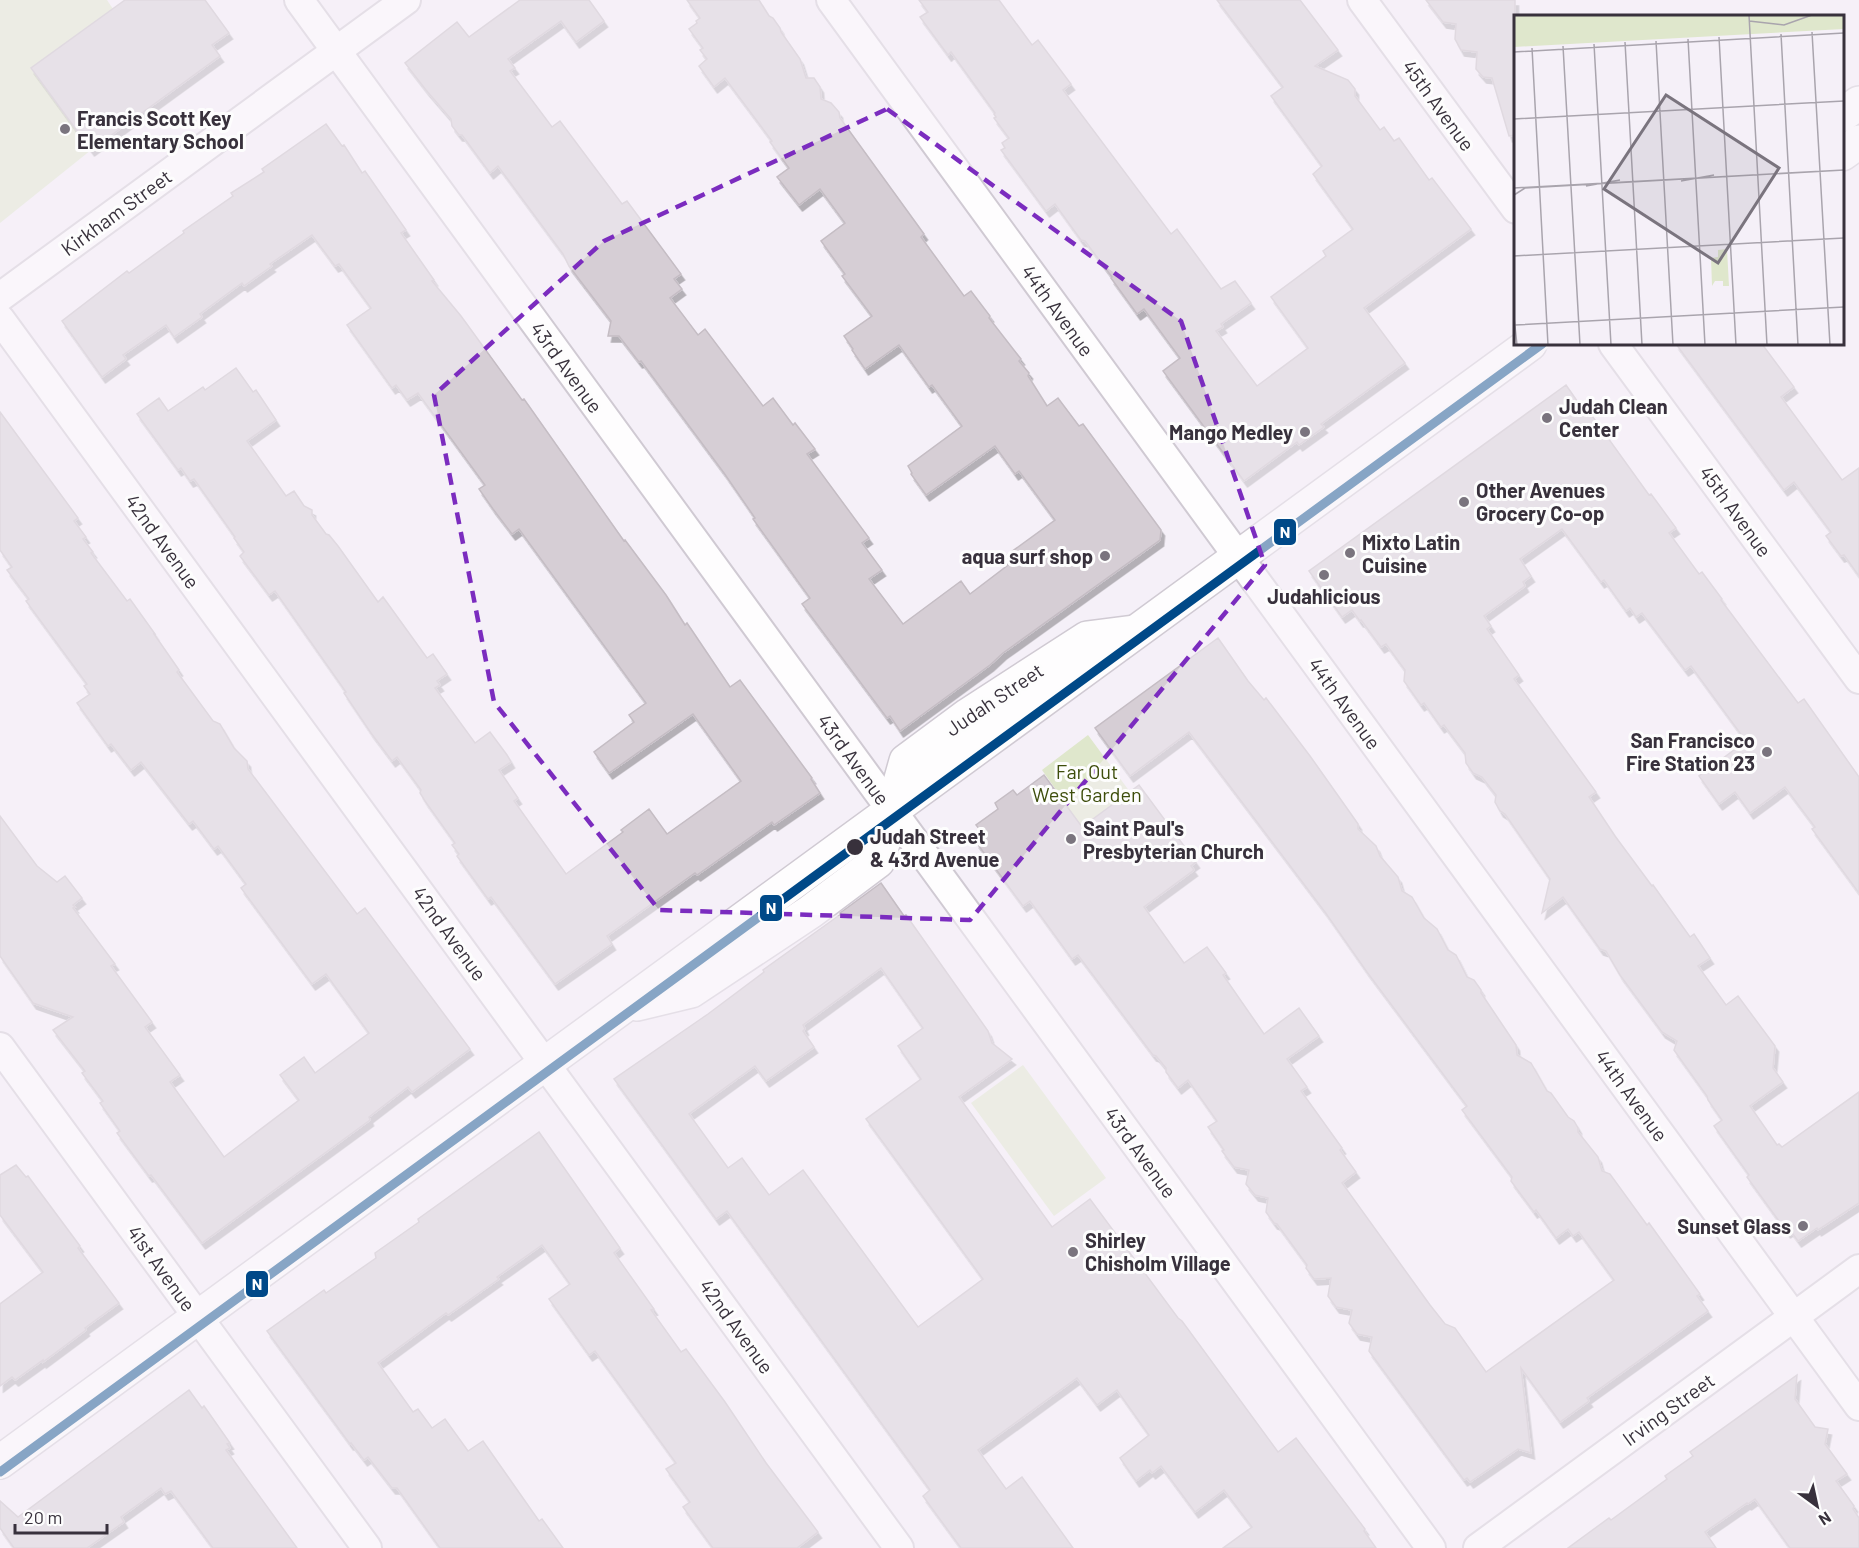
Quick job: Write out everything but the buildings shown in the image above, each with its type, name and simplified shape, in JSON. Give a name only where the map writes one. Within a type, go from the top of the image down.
[{"type":"street","name":"43rd Avenue","points":[[299,0],[1431,1548]]},
{"type":"street","name":"Kirkham Street","points":[[0,297],[406,0]]},
{"type":"street","name":"44th Avenue","points":[[831,0],[1859,1406]]},
{"type":"street","name":"45th Avenue","points":[[1362,0],[1514,208]]},
{"type":"street","points":[[1844,114],[1859,103]]},
{"type":"street","points":[[1844,153],[1859,142]]},
{"type":"street","name":"42nd Avenue","points":[[0,319],[899,1548]]},
{"type":"street","name":"Judah Street","points":[[0,1462],[1529,345]]},
{"type":"street","name":"45th Avenue","points":[[1614,345],[1859,679]]},
{"type":"street","name":"41st Avenue","points":[[0,1047],[367,1548]]},
{"type":"street","name":"Irving Street","points":[[1478,1548],[1859,1269]]},
{"type":"highlighted area","points":[[887,109],[1181,321],[1265,565],[970,920],[659,910],[494,702],[434,395],[604,241]]},
{"type":"green space","points":[[0,0],[107,0],[113,9],[91,150],[0,223]]},
{"type":"green space","name":"Far Out West Garden","points":[[1088,735],[1130,792],[1075,832],[1053,803],[1061,797],[1042,770]]},
{"type":"green space","points":[[1023,1065],[1106,1178],[1054,1216],[971,1103]]},
{"type":"transit line","name":"N","points":[[0,1472],[1541,345]]},
{"type":"place","name":"Francis Scott Key Elementary School","points":[[65,129]]},
{"type":"place","name":"Judah Clean Center","points":[[1547,418]]},
{"type":"place","name":"Mango Medley","points":[[1305,432]]},
{"type":"place","name":"Other Avenues Grocery Co-op","points":[[1464,502]]},
{"type":"place","name":"Mixto Latin Cuisine","points":[[1350,553]]},
{"type":"place","name":"aqua surf shop","points":[[1105,556]]},
{"type":"place","name":"Judahlicious","points":[[1324,575]]},
{"type":"place","name":"San Francisco Fire Station 23","points":[[1767,752]]},
{"type":"place","name":"Saint Paul's Presbyterian Church","points":[[1071,839]]},
{"type":"place","name":"Judah Street & 43rd Avenue","points":[[855,847]]},
{"type":"place","name":"Sunset Glass","points":[[1803,1226]]},
{"type":"place","name":"Shirley Chisholm Village","points":[[1073,1252]]}]
